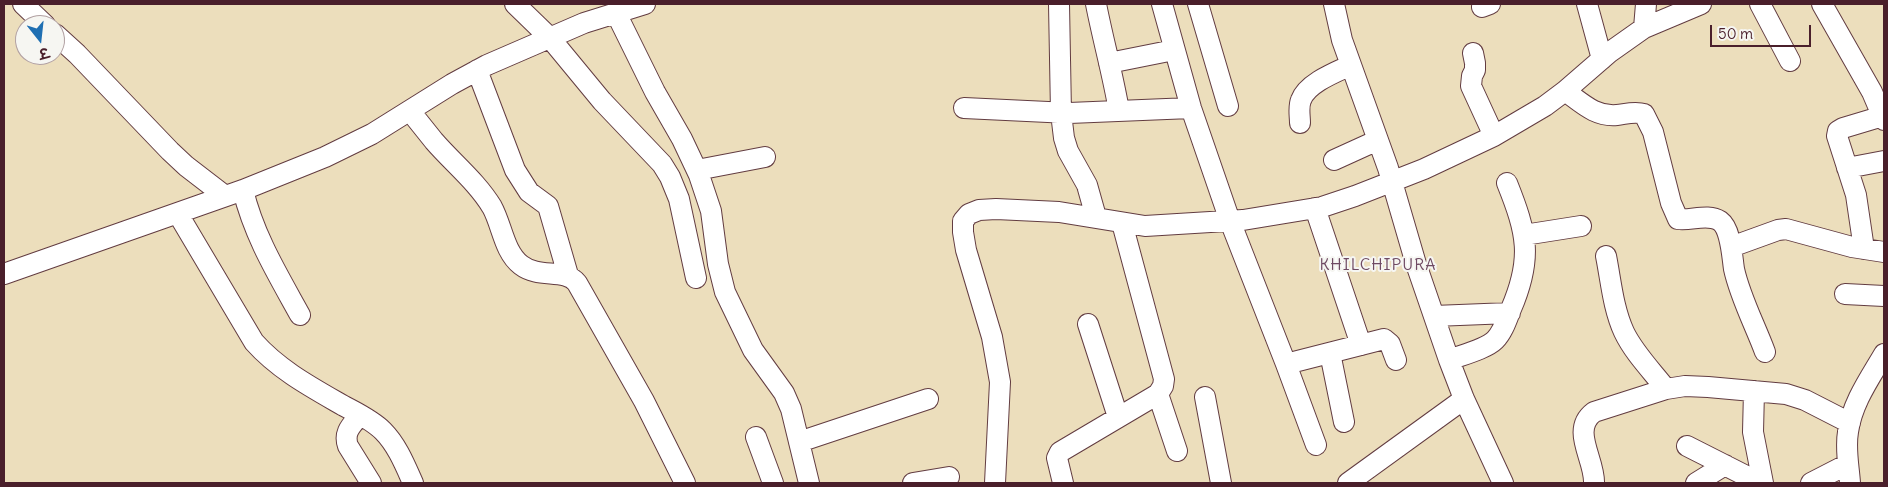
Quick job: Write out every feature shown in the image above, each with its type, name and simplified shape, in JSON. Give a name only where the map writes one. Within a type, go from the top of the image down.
[{"type":"street","points":[[23,4],[35,15]]},
{"type":"street","points":[[515,4],[550,38],[602,101],[662,164],[670,177],[679,200],[696,278]]},
{"type":"street","points":[[4,274],[178,214],[325,157],[372,134],[476,70],[584,23],[644,4]]},
{"type":"street","points":[[1059,4],[1061,112],[1064,138],[1068,151],[1087,185],[1096,217]]},
{"type":"street","points":[[1096,4],[1119,111]]},
{"type":"street","points":[[1162,4],[1190,108],[1230,221],[1316,445]]},
{"type":"street","points":[[1198,4],[1228,106]]},
{"type":"street","points":[[1334,4],[1342,40],[1378,140],[1449,360],[1464,399],[1504,483]]},
{"type":"street","points":[[1587,4],[1602,59]]},
{"type":"street","points":[[1644,28],[1646,4]]},
{"type":"street","points":[[995,483],[999,372],[992,337],[966,250],[963,221],[969,214],[996,208],[1059,212],[1096,217],[1122,224],[1145,226],[1230,221],[1315,208],[1392,182],[1463,152],[1494,136],[1545,106],[1602,59],[1644,28],[1701,4]]},
{"type":"street","points":[[1760,4],[1790,61]]},
{"type":"street","points":[[1822,4],[1872,92],[1883,118],[1838,130],[1838,142],[1860,211],[1864,249]]},
{"type":"street","points":[[616,13],[706,191],[712,211],[718,264],[725,292],[753,350],[784,393],[791,409],[808,483]]},
{"type":"street","points":[[65,43],[186,166],[234,193],[247,206],[259,238],[300,316]]},
{"type":"street","points":[[1109,63],[1174,50]]},
{"type":"street","points":[[1473,53],[1475,70],[1471,86],[1494,136]]},
{"type":"street","points":[[1300,123],[1300,100],[1304,94],[1320,80],[1351,65]]},
{"type":"street","points":[[476,70],[515,170],[529,192],[548,206],[568,275],[577,283],[644,401],[685,483]]},
{"type":"street","points":[[1565,91],[1593,112],[1604,115],[1638,112],[1644,114],[1653,132],[1674,213],[1678,219],[1713,218],[1724,226],[1731,247],[1738,283],[1765,352]]},
{"type":"street","points":[[964,108],[1061,112],[1190,108]]},
{"type":"street","points":[[410,111],[434,141],[482,192],[492,208],[511,253],[521,266],[541,274],[568,275]]},
{"type":"street","points":[[1334,160],[1378,140]]},
{"type":"street","points":[[697,170],[765,157]]},
{"type":"street","points":[[1847,168],[1884,161]]},
{"type":"street","points":[[1449,360],[1484,347],[1496,340],[1510,313],[1524,273],[1526,258],[1524,235],[1508,183]]},
{"type":"street","points":[[1315,208],[1361,345]]},
{"type":"street","points":[[178,214],[254,342],[266,356],[296,378],[382,429],[402,458],[413,483]]},
{"type":"street","points":[[1063,483],[1058,458],[1060,452],[1158,394],[1163,386],[1164,379],[1122,224]]},
{"type":"street","points":[[1524,235],[1581,226]]},
{"type":"street","points":[[1731,247],[1778,230],[1786,229],[1830,242],[1884,252]]},
{"type":"street","points":[[1606,256],[1616,308],[1624,332],[1642,360],[1666,389]]},
{"type":"street","points":[[1845,294],[1884,296]]},
{"type":"street","points":[[1434,316],[1510,313]]},
{"type":"street","points":[[1088,324],[1118,417]]},
{"type":"street","points":[[1286,364],[1384,339],[1388,340],[1396,360]]},
{"type":"street","points":[[1330,353],[1344,422]]},
{"type":"street","points":[[1811,483],[1849,474],[1848,432],[1850,423],[1860,393],[1884,354]]},
{"type":"street","points":[[1594,483],[1583,428],[1586,418],[1594,412],[1666,389],[1685,386],[1786,394],[1805,400],[1850,423]]},
{"type":"street","points":[[1754,391],[1753,432],[1761,483]]},
{"type":"street","points":[[1158,394],[1177,451]]},
{"type":"street","points":[[1205,397],[1220,483]]},
{"type":"street","points":[[799,442],[928,399]]},
{"type":"street","points":[[1348,483],[1368,477],[1464,399]]},
{"type":"street","points":[[360,415],[346,433],[346,439],[371,483]]},
{"type":"street","points":[[756,437],[773,483]]},
{"type":"street","points":[[1687,446],[1761,483]]},
{"type":"street","points":[[1696,483],[1724,465]]},
{"type":"street","points":[[913,483],[949,477]]},
{"type":"district","name":"KHILCHIPURA","points":[[1378,265]]}]
